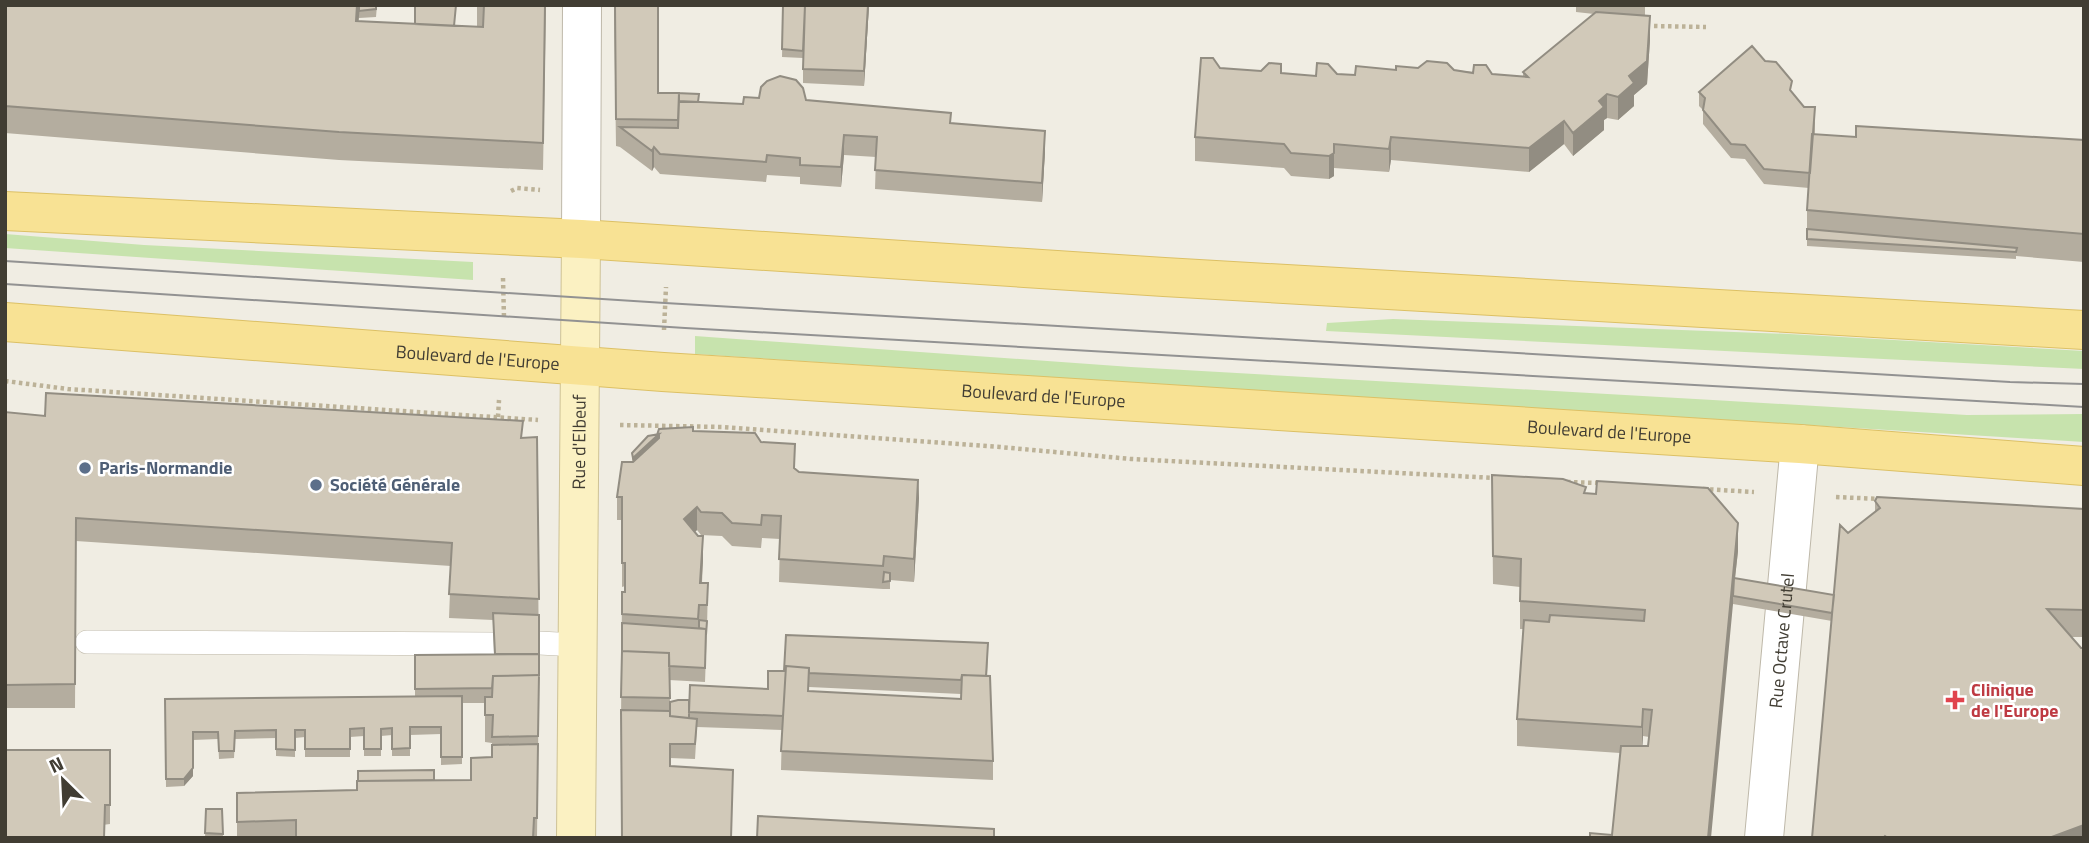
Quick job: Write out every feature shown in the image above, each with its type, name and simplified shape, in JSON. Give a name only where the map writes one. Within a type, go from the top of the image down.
[{"type":"main road","points":[[5,211],[502,234],[1178,278],[2084,330]]},
{"type":"main road","name":"Rue d'Elbeuf","points":[[576,838],[581,239]]},
{"type":"main road","name":"Boulevard de l'Europe","points":[[5,322],[663,372],[1800,444],[2084,466]]},
{"type":"street","name":"Rue d'Elbeuf","points":[[581,239],[582,5]]},
{"type":"street","name":"Rue Octave Crutel","points":[[1764,838],[1800,444]]},
{"type":"lane","points":[[87,642],[494,644]]},
{"type":"lane","points":[[539,643],[577,646]]},
{"type":"path","points":[[1654,26],[1706,27]]},
{"type":"path","points":[[502,234],[502,359]]},
{"type":"path","points":[[663,372],[666,244]]},
{"type":"path","points":[[5,381],[68,389],[545,420]]},
{"type":"path","points":[[618,425],[723,428],[1131,459],[1497,478]]},
{"type":"path","points":[[1564,481],[1604,484]]},
{"type":"path","points":[[1698,489],[1766,493]]},
{"type":"green space","points":[[5,234],[144,245],[473,262],[473,280],[5,248]]},
{"type":"green space","points":[[1393,319],[1789,334],[2084,351],[2084,369],[1326,331],[1327,323]]},
{"type":"green space","points":[[695,336],[1131,367],[1967,415],[2084,414],[2084,442],[695,354]]},
{"type":"building","points":[[5,5],[357,5],[356,21],[483,27],[484,5],[545,5],[543,143],[339,132],[5,106]]},
{"type":"building","points":[[359,5],[376,5],[376,9],[359,11]]},
{"type":"building","points":[[415,5],[456,5],[454,26],[415,24]]},
{"type":"building","points":[[615,5],[658,5],[658,93],[679,93],[678,120],[616,119]]},
{"type":"building","points":[[783,5],[805,5],[803,51],[782,49]]},
{"type":"building","points":[[805,5],[868,5],[864,71],[803,69]]},
{"type":"building","points":[[1596,12],[1650,16],[1647,61],[1629,76],[1634,83],[1618,97],[1607,94],[1599,101],[1604,107],[1573,133],[1564,121],[1529,148],[1391,137],[1389,149],[1334,144],[1334,153],[1329,156],[1291,153],[1284,144],[1195,137],[1201,58],[1213,58],[1220,68],[1261,71],[1269,63],[1281,64],[1281,73],[1316,76],[1317,63],[1328,64],[1337,74],[1355,75],[1356,66],[1396,70],[1396,66],[1418,68],[1427,61],[1447,63],[1454,70],[1473,73],[1474,65],[1486,65],[1492,74],[1528,77],[1523,72]]},
{"type":"building","points":[[1752,46],[1765,61],[1776,62],[1792,81],[1790,90],[1804,107],[1815,107],[1810,173],[1764,169],[1745,145],[1731,144],[1703,110],[1705,98],[1699,92]]},
{"type":"building","points":[[780,76],[796,80],[803,88],[806,100],[951,113],[950,123],[1045,131],[1042,183],[875,170],[877,137],[844,135],[841,167],[800,165],[800,158],[767,155],[766,162],[660,154],[654,147],[652,151],[620,127],[678,128],[679,101],[743,104],[744,97],[759,98],[761,87],[767,81]]},
{"type":"building","points":[[679,93],[699,94],[698,102],[679,102]]},
{"type":"building","points":[[1856,126],[2084,140],[2084,234],[1807,210],[1812,134],[1856,137]]},
{"type":"building","points":[[1807,229],[2017,248],[2016,252],[1807,239]]},
{"type":"building","points":[[46,393],[523,421],[521,438],[537,437],[539,599],[449,594],[452,543],[76,518],[75,684],[5,685],[5,412],[45,416]]},
{"type":"building","points":[[693,427],[693,431],[755,433],[761,442],[795,444],[794,468],[799,472],[918,480],[914,559],[884,556],[883,566],[779,559],[781,516],[762,515],[761,525],[732,523],[722,513],[701,512],[697,507],[684,519],[698,536],[703,536],[700,583],[708,583],[707,605],[699,605],[698,619],[622,614],[625,563],[622,563],[622,497],[617,497],[622,462],[633,462],[659,438],[659,429]]},
{"type":"building","points":[[659,434],[633,458],[632,453],[648,436]]},
{"type":"building","points":[[1492,475],[1563,479],[1586,487],[1584,493],[1596,494],[1597,481],[1708,488],[1738,523],[1708,838],[1590,838],[1590,833],[1612,835],[1621,746],[1648,746],[1652,710],[1643,709],[1642,727],[1517,719],[1524,620],[1549,622],[1550,615],[1644,621],[1645,610],[1520,601],[1521,559],[1493,556]]},
{"type":"building","points":[[1877,497],[2084,509],[2084,610],[2047,609],[2081,648],[2084,648],[2084,825],[2049,838],[1812,838],[1840,525],[1848,533],[1880,508],[1875,501]]},
{"type":"building","points":[[884,572],[890,573],[890,581],[883,582]]},
{"type":"building","points":[[1734,578],[1834,595],[1832,613],[1733,596]]},
{"type":"building","points":[[493,613],[539,615],[539,654],[495,654]]},
{"type":"building","points":[[699,620],[707,621],[706,635],[706,629],[699,628]]},
{"type":"building","points":[[622,623],[706,629],[705,668],[669,666],[669,653],[622,651]]},
{"type":"building","points":[[786,635],[988,643],[986,676],[962,675],[961,680],[809,673],[809,668],[786,666],[783,716],[689,712],[690,685],[768,689],[768,671],[784,671]]},
{"type":"building","points":[[622,651],[669,653],[670,698],[621,697]]},
{"type":"building","points":[[539,654],[539,675],[493,676],[492,688],[415,689],[415,655]]},
{"type":"building","points":[[786,666],[809,668],[808,691],[961,699],[962,675],[990,676],[993,761],[781,751]]},
{"type":"building","points":[[539,675],[538,736],[492,737],[493,715],[485,715],[485,697],[492,697],[493,676]]},
{"type":"building","points":[[462,696],[462,757],[441,757],[441,727],[410,727],[410,748],[392,749],[392,728],[381,729],[381,749],[364,749],[364,728],[350,729],[350,749],[305,749],[305,730],[295,730],[295,750],[276,749],[276,730],[235,731],[234,751],[219,751],[218,732],[193,732],[193,768],[184,779],[166,779],[165,699]]},
{"type":"building","points":[[689,700],[689,718],[670,716],[670,702]]},
{"type":"building","points":[[621,710],[670,711],[670,716],[697,719],[695,744],[670,744],[670,766],[733,770],[731,838],[622,838]]},
{"type":"building","points":[[538,744],[537,818],[534,818],[533,838],[296,838],[296,820],[237,822],[237,793],[357,790],[357,781],[471,780],[471,758],[492,757],[492,745]]},
{"type":"building","points":[[5,750],[110,750],[110,805],[105,805],[104,838],[5,838]]},
{"type":"building","points":[[434,770],[434,780],[358,781],[358,771]]},
{"type":"building","points":[[206,809],[222,809],[223,834],[205,833]]},
{"type":"building","points":[[758,816],[994,829],[994,838],[757,838]]},
{"type":"tram line","points":[[5,261],[665,303],[2010,382],[2084,384]]},
{"type":"tram line","points":[[5,284],[685,328],[2084,407]]},
{"type":"place","name":"Paris-Normandie","points":[[85,468]]},
{"type":"place","name":"Société Générale","points":[[316,485]]},
{"type":"place","name":"Clinique de l'Europe","points":[[1955,700]]}]
